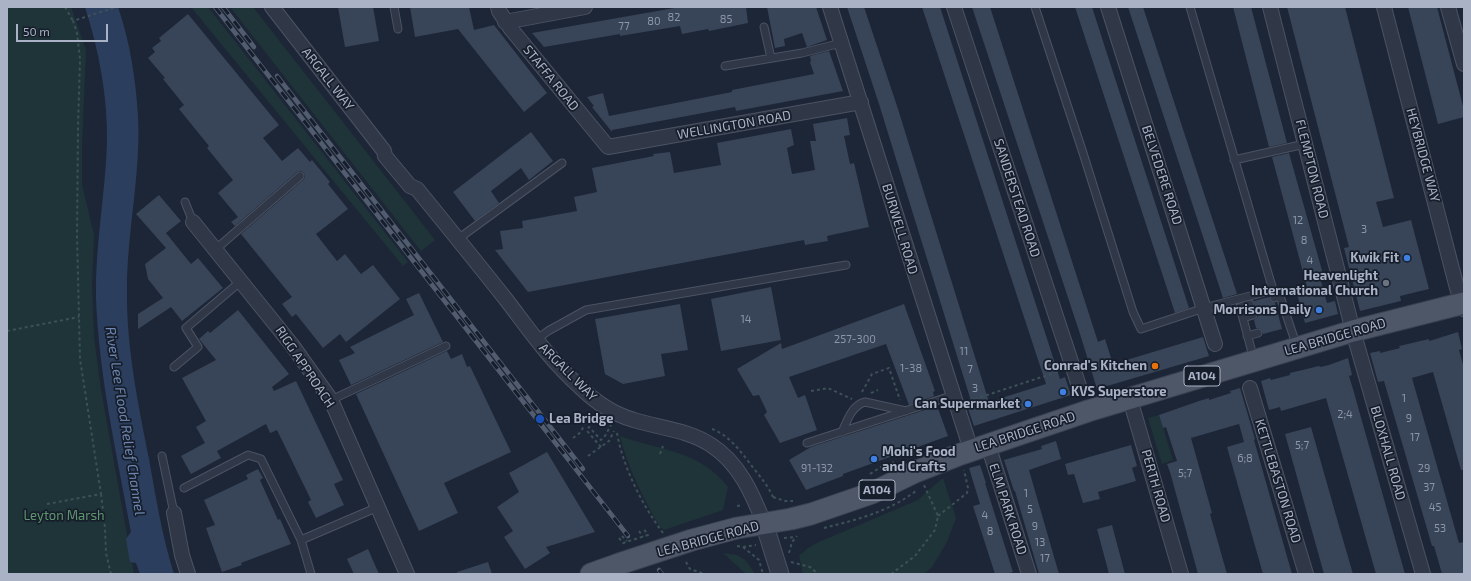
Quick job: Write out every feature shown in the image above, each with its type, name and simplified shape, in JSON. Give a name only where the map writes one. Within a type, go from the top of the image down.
[{"type":"main road","name":"LEA BRIDGE ROAD","points":[[591,574],[692,540],[737,528],[811,514],[851,501],[872,493],[915,472],[974,453],[1130,398],[1353,331],[1463,305]]},
{"type":"street","name":"ARGALL WAY","points":[[272,7],[384,151],[392,152],[418,183],[417,189],[458,239],[536,340],[578,385],[605,408],[617,414],[633,420],[692,436],[712,445],[733,465],[750,488],[764,524]]},
{"type":"street","name":"STAFFA ROAD","points":[[498,7],[505,22],[608,147]]},
{"type":"street","points":[[505,22],[585,7]]},
{"type":"street","name":"BURWELL ROAD","points":[[830,7],[933,333],[974,453]]},
{"type":"street","name":"SANDERSTEAD ROAD","points":[[954,7],[1080,389]]},
{"type":"street","name":"BELVEDERE ROAD","points":[[1108,7],[1215,344]]},
{"type":"street","name":"FLEMPTON ROAD","points":[[1270,7],[1353,331]]},
{"type":"street","name":"HEYBRIDGE WAY","points":[[1384,7],[1463,305]]},
{"type":"street","points":[[1448,7],[1464,64]]},
{"type":"street","name":"WELLINGTON ROAD","points":[[608,147],[861,102]]},
{"type":"street","name":"RIGG APPROACH","points":[[193,222],[292,345],[331,400],[407,574]]},
{"type":"street","name":"BLOXHALL ROAD","points":[[1353,331],[1423,574]]},
{"type":"street","name":"KETTLEBASTON ROAD","points":[[1250,388],[1306,574]]},
{"type":"street","name":"PERTH ROAD","points":[[1130,398],[1181,574]]},
{"type":"street","name":"ELM PARK ROAD","points":[[974,453],[1029,574]]},
{"type":"street","points":[[174,513],[182,555],[188,574]]},
{"type":"street","points":[[764,524],[784,568]]},
{"type":"lane","points":[[394,7],[398,30]]},
{"type":"lane","points":[[1035,7],[1133,312],[1141,329],[1204,308],[1273,290],[1190,7]]},
{"type":"lane","points":[[764,27],[771,58]]},
{"type":"lane","points":[[725,66],[802,52],[841,43]]},
{"type":"lane","points":[[1234,160],[1305,144]]},
{"type":"lane","points":[[458,239],[562,163]]},
{"type":"lane","points":[[216,249],[300,176]]},
{"type":"lane","points":[[186,202],[193,222]]},
{"type":"lane","points":[[536,340],[548,331],[586,310],[846,264]]},
{"type":"lane","points":[[174,367],[198,347],[186,328],[241,281]]},
{"type":"lane","points":[[1274,298],[1280,296],[1280,308],[1289,324],[1297,348]]},
{"type":"lane","points":[[1250,304],[1240,307],[1254,360]]},
{"type":"lane","points":[[1243,318],[1253,315]]},
{"type":"lane","points":[[1281,326],[1289,324]]},
{"type":"lane","points":[[1247,336],[1258,333]]},
{"type":"lane","points":[[331,400],[446,346]]},
{"type":"lane","points":[[842,432],[860,400],[906,411]]},
{"type":"lane","points":[[807,443],[906,411],[956,400]]},
{"type":"lane","points":[[184,488],[248,455],[261,459],[301,540],[311,574]]},
{"type":"lane","points":[[162,456],[174,513]]},
{"type":"lane","points":[[301,540],[378,507]]},
{"type":"path","points":[[65,7],[73,21],[77,33],[80,59],[77,236],[80,359],[101,494],[106,553],[111,574]]},
{"type":"path","points":[[73,21],[116,7]]},
{"type":"path","points":[[7,331],[79,317]]},
{"type":"path","points":[[956,400],[1072,367]]},
{"type":"path","points":[[811,391],[828,388],[860,400],[872,374],[889,368],[901,400],[884,406]]},
{"type":"path","points":[[573,438],[581,432],[591,411]]},
{"type":"path","points":[[601,447],[587,431],[589,427],[601,440],[610,427]]},
{"type":"path","points":[[588,456],[609,441],[614,431]]},
{"type":"path","points":[[617,433],[620,447],[633,481],[654,521],[667,537]]},
{"type":"path","points":[[660,454],[663,446]]},
{"type":"path","points":[[938,516],[968,493],[974,453]]},
{"type":"path","points":[[891,574],[914,556],[935,530],[938,516],[924,485]]},
{"type":"path","points":[[47,504],[101,494]]},
{"type":"path","points":[[773,497],[785,501]]},
{"type":"path","points":[[737,506],[741,505]]},
{"type":"path","points":[[619,538],[623,543],[648,535],[643,528]]},
{"type":"path","points":[[639,531],[643,536]]},
{"type":"path","points":[[622,536],[627,541]]},
{"type":"path","points":[[784,538],[796,536],[788,556]]},
{"type":"path","points":[[743,547],[754,545]]},
{"type":"path","name":"LEA BRIDGE ROAD","points":[[738,546],[743,547]]},
{"type":"path","points":[[743,547],[759,560],[763,574]]},
{"type":"path","points":[[686,562],[690,569],[705,574]]},
{"type":"path","points":[[784,568],[810,567],[818,574]]},
{"type":"green space","name":"Leyton Marsh","points":[[7,7],[71,7],[86,50],[82,185],[94,235],[92,285],[94,337],[101,390],[134,574],[7,574]]},
{"type":"green space","points":[[191,7],[208,7],[408,262],[403,266]]},
{"type":"green space","points":[[230,7],[253,7],[435,240],[421,251]]},
{"type":"green space","points":[[1159,415],[1173,460],[1162,464],[1148,418]]},
{"type":"green space","points":[[620,436],[678,453],[705,466],[717,475],[728,487],[723,510],[664,530],[659,526],[636,482]]},
{"type":"green space","points":[[943,478],[956,518],[947,542],[932,567],[924,574],[803,574],[799,556],[808,548],[918,500]]},
{"type":"green space","points":[[723,553],[739,556],[745,560],[755,574],[746,574]]},
{"type":"water","name":"River Lee Flood Relief Channel","points":[[85,7],[118,7],[126,34],[134,75],[138,117],[138,160],[129,246],[127,289],[128,332],[137,396],[157,503],[174,574],[140,574],[136,563],[130,562],[126,539],[131,532],[105,386],[96,298],[97,259],[107,144],[106,109],[102,74]]},
{"type":"building","points":[[338,7],[373,7],[379,41],[345,47]]},
{"type":"building","points":[[410,7],[469,7],[474,30],[494,25],[547,93],[524,112],[458,29],[415,37]]},
{"type":"building","points":[[680,7],[746,7],[748,23],[709,31],[708,29],[682,34],[680,26],[620,36],[620,34],[544,47],[532,33]]},
{"type":"building","points":[[767,7],[816,7],[827,40],[807,47],[802,33],[784,39],[785,46],[775,48]]},
{"type":"building","points":[[847,7],[864,7],[898,109],[989,402],[1046,384],[922,7],[940,7],[1060,379],[1065,377],[1071,395],[974,426],[966,403],[971,401],[879,104]]},
{"type":"building","points":[[972,7],[990,7],[1098,342],[1105,339],[1113,364],[1203,337],[1209,356],[1097,389]]},
{"type":"building","points":[[1075,7],[1092,7],[1189,308],[1175,313]]},
{"type":"building","points":[[1128,7],[1143,7],[1237,294],[1223,298]]},
{"type":"building","points":[[1233,7],[1251,7],[1287,143],[1269,147]]},
{"type":"building","points":[[1287,7],[1345,7],[1394,198],[1376,202],[1383,227],[1411,220],[1429,289],[1400,296],[1401,301],[1360,311],[1344,248],[1349,247]]},
{"type":"building","points":[[1408,7],[1437,7],[1464,110],[1464,117],[1438,124]]},
{"type":"building","points":[[188,14],[279,125],[263,138],[282,161],[298,148],[310,162],[312,160],[330,182],[328,184],[348,209],[316,234],[337,261],[345,254],[361,274],[373,265],[400,299],[346,342],[340,334],[323,348],[296,314],[292,317],[282,304],[292,297],[241,234],[303,180],[305,177],[304,173],[301,171],[297,172],[235,226],[231,222],[238,217],[218,193],[233,180],[207,148],[209,146],[179,109],[184,105],[163,79],[165,78],[148,58],[155,52],[152,48],[161,41],[159,38]]},
{"type":"building","points":[[829,51],[843,91],[736,111],[735,107],[612,130],[612,132],[592,107],[594,106],[587,97],[603,93],[609,116],[814,74],[810,62],[810,56]]},
{"type":"building","points":[[847,118],[850,135],[844,136],[850,164],[854,163],[869,227],[827,236],[828,241],[805,245],[804,240],[528,292],[495,250],[503,249],[500,231],[523,228],[522,221],[577,211],[574,197],[597,192],[592,168],[654,156],[653,154],[670,152],[674,173],[721,165],[717,143],[791,129],[794,145],[787,148],[792,174],[815,170],[810,141],[816,141],[813,124]]},
{"type":"building","points":[[531,132],[553,161],[529,180],[521,168],[491,191],[499,203],[475,221],[453,192]]},
{"type":"building","points":[[1289,153],[1323,274],[1319,274],[1327,303],[1335,301],[1338,314],[1305,323],[1296,290],[1307,287],[1272,157]]},
{"type":"building","points":[[159,195],[181,221],[166,233],[191,264],[198,258],[223,288],[182,321],[171,307],[138,329],[138,314],[163,298],[148,279],[145,264],[166,248],[136,214]]},
{"type":"building","points":[[771,287],[781,340],[721,351],[711,299]]},
{"type":"building","points":[[419,293],[443,342],[351,385],[339,360],[355,353],[350,347],[414,315],[406,299]]},
{"type":"building","points":[[1269,297],[1270,301],[1275,303],[1282,329],[1263,334],[1261,329],[1256,328],[1254,320],[1258,317],[1258,313],[1251,309],[1255,306],[1254,301]]},
{"type":"building","points":[[680,304],[688,350],[661,354],[665,376],[623,384],[605,374],[595,319]]},
{"type":"building","points":[[904,304],[935,391],[933,392],[934,396],[909,405],[886,344],[789,377],[798,398],[805,395],[817,430],[780,443],[764,415],[767,412],[759,395],[753,396],[737,369],[781,343],[782,349]]},
{"type":"building","points":[[238,310],[289,374],[272,387],[274,391],[296,381],[343,480],[334,484],[344,505],[316,518],[308,502],[311,500],[277,430],[270,433],[266,424],[217,451],[221,458],[191,474],[181,456],[205,443],[196,427],[206,421],[182,378],[216,360],[199,339],[208,331],[210,333]]},
{"type":"building","points":[[1458,332],[1462,349],[1459,350],[1464,368],[1464,470],[1461,470],[1433,372],[1412,378],[1459,543],[1464,542],[1464,574],[1442,574],[1434,546],[1432,546],[1384,381],[1378,382],[1370,353],[1380,351],[1380,353],[1400,348],[1399,346],[1429,339],[1429,341]]},
{"type":"building","points":[[447,351],[451,359],[462,354],[467,367],[470,366],[511,452],[444,483],[458,513],[419,531],[356,394]]},
{"type":"building","points":[[1348,358],[1352,375],[1349,376],[1405,574],[1376,574],[1326,398],[1281,411],[1280,407],[1269,410],[1261,381],[1270,378],[1271,380],[1290,375],[1290,373],[1319,366],[1329,365]]},
{"type":"building","points":[[1240,388],[1292,574],[1263,574],[1227,447],[1244,442],[1239,424],[1191,438],[1227,574],[1198,574],[1167,464],[1177,461],[1166,427],[1163,428],[1159,415],[1199,401],[1209,398],[1209,400],[1231,393],[1230,391]]},
{"type":"building","points":[[937,406],[948,436],[843,474],[843,476],[806,490],[789,460],[811,447]]},
{"type":"building","points":[[1311,427],[1353,574],[1324,574],[1285,434]]},
{"type":"building","points":[[1056,441],[1061,459],[1029,470],[1059,574],[1039,574],[1015,491],[1004,460],[1042,449],[1041,446]]},
{"type":"building","points":[[1131,445],[1137,466],[1132,468],[1136,481],[1098,492],[1100,499],[1083,503],[1074,474],[1068,475],[1065,464]]},
{"type":"building","points":[[547,452],[595,532],[546,547],[550,553],[525,569],[504,537],[513,531],[497,507],[519,492],[509,473]]},
{"type":"building","points":[[980,465],[1013,572],[1006,574],[995,574],[973,506],[980,504],[969,468]]},
{"type":"building","points":[[258,469],[263,478],[260,480],[278,520],[280,519],[291,544],[222,572],[206,528],[215,525],[204,500],[248,479],[246,475]]},
{"type":"building","points":[[1112,525],[1125,574],[1109,574],[1097,529]]},
{"type":"building","points":[[368,549],[379,574],[354,574],[347,559]]},
{"type":"building","points":[[488,562],[492,574],[457,574],[457,572]]},
{"type":"railway","points":[[215,7],[628,536]]},
{"type":"railway","points":[[223,7],[254,47]]},
{"type":"railway","points":[[277,76],[583,469]]},
{"type":"railway","points":[[659,570],[662,574]]},
{"type":"place","name":"Kwik Fit","points":[[1407,258]]},
{"type":"place","name":"Heavenlight International Church","points":[[1386,283]]},
{"type":"place","name":"Morrisons Daily","points":[[1319,310]]},
{"type":"place","name":"Conrad's Kitchen","points":[[1155,366]]},
{"type":"place","name":"KVS Superstore","points":[[1063,392]]},
{"type":"place","name":"Can Supermarket","points":[[1028,404]]},
{"type":"place","name":"Lea Bridge","points":[[540,419]]},
{"type":"place","name":"Mohi's Food and Crafts","points":[[874,459]]}]
